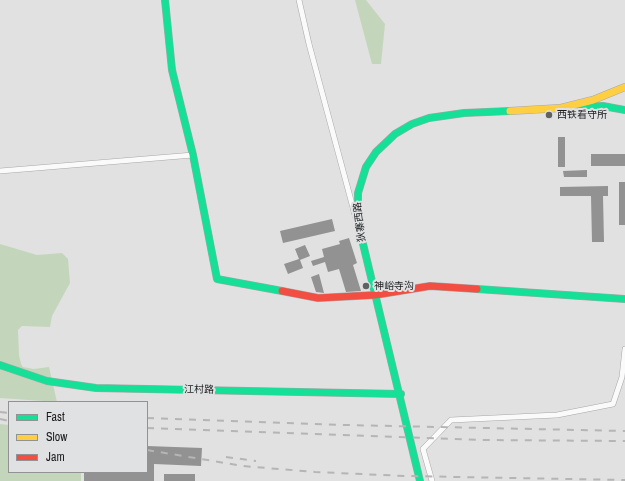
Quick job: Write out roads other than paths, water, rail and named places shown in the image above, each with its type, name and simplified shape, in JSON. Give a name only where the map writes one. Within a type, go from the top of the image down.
[{"type":"street","points":[[165,0],[172,70],[193,155],[217,279],[318,298],[375,295],[430,286],[625,299]]},
{"type":"street","points":[[299,0],[308,44],[361,240]]},
{"type":"street","name":"狄寨西路","points":[[420,481],[401,394],[361,240],[357,207],[360,183],[366,167],[376,152],[395,134],[412,124],[441,115],[560,108],[588,102],[625,88]]},
{"type":"street","points":[[560,108],[603,106],[625,110]]},
{"type":"street","points":[[0,171],[193,155]]},
{"type":"street","points":[[432,481],[423,449],[450,420],[557,415],[613,404],[622,377],[625,349]]},
{"type":"street","name":"江村路","points":[[0,365],[47,381],[96,388],[401,394]]},
{"type":"railway","points":[[0,412],[8,413]]},
{"type":"railway","points":[[148,418],[346,425],[625,431]]},
{"type":"railway","points":[[0,419],[8,421]]},
{"type":"railway","points":[[148,428],[481,440],[625,441]]},
{"type":"railway","points":[[148,450],[243,466],[315,472],[405,476],[625,480]]},
{"type":"railway","points":[[226,457],[256,461]]},
{"type":"place","name":"西铁看守所","points":[[549,115]]},
{"type":"place","name":"神峪寺沟","points":[[366,286]]}]
